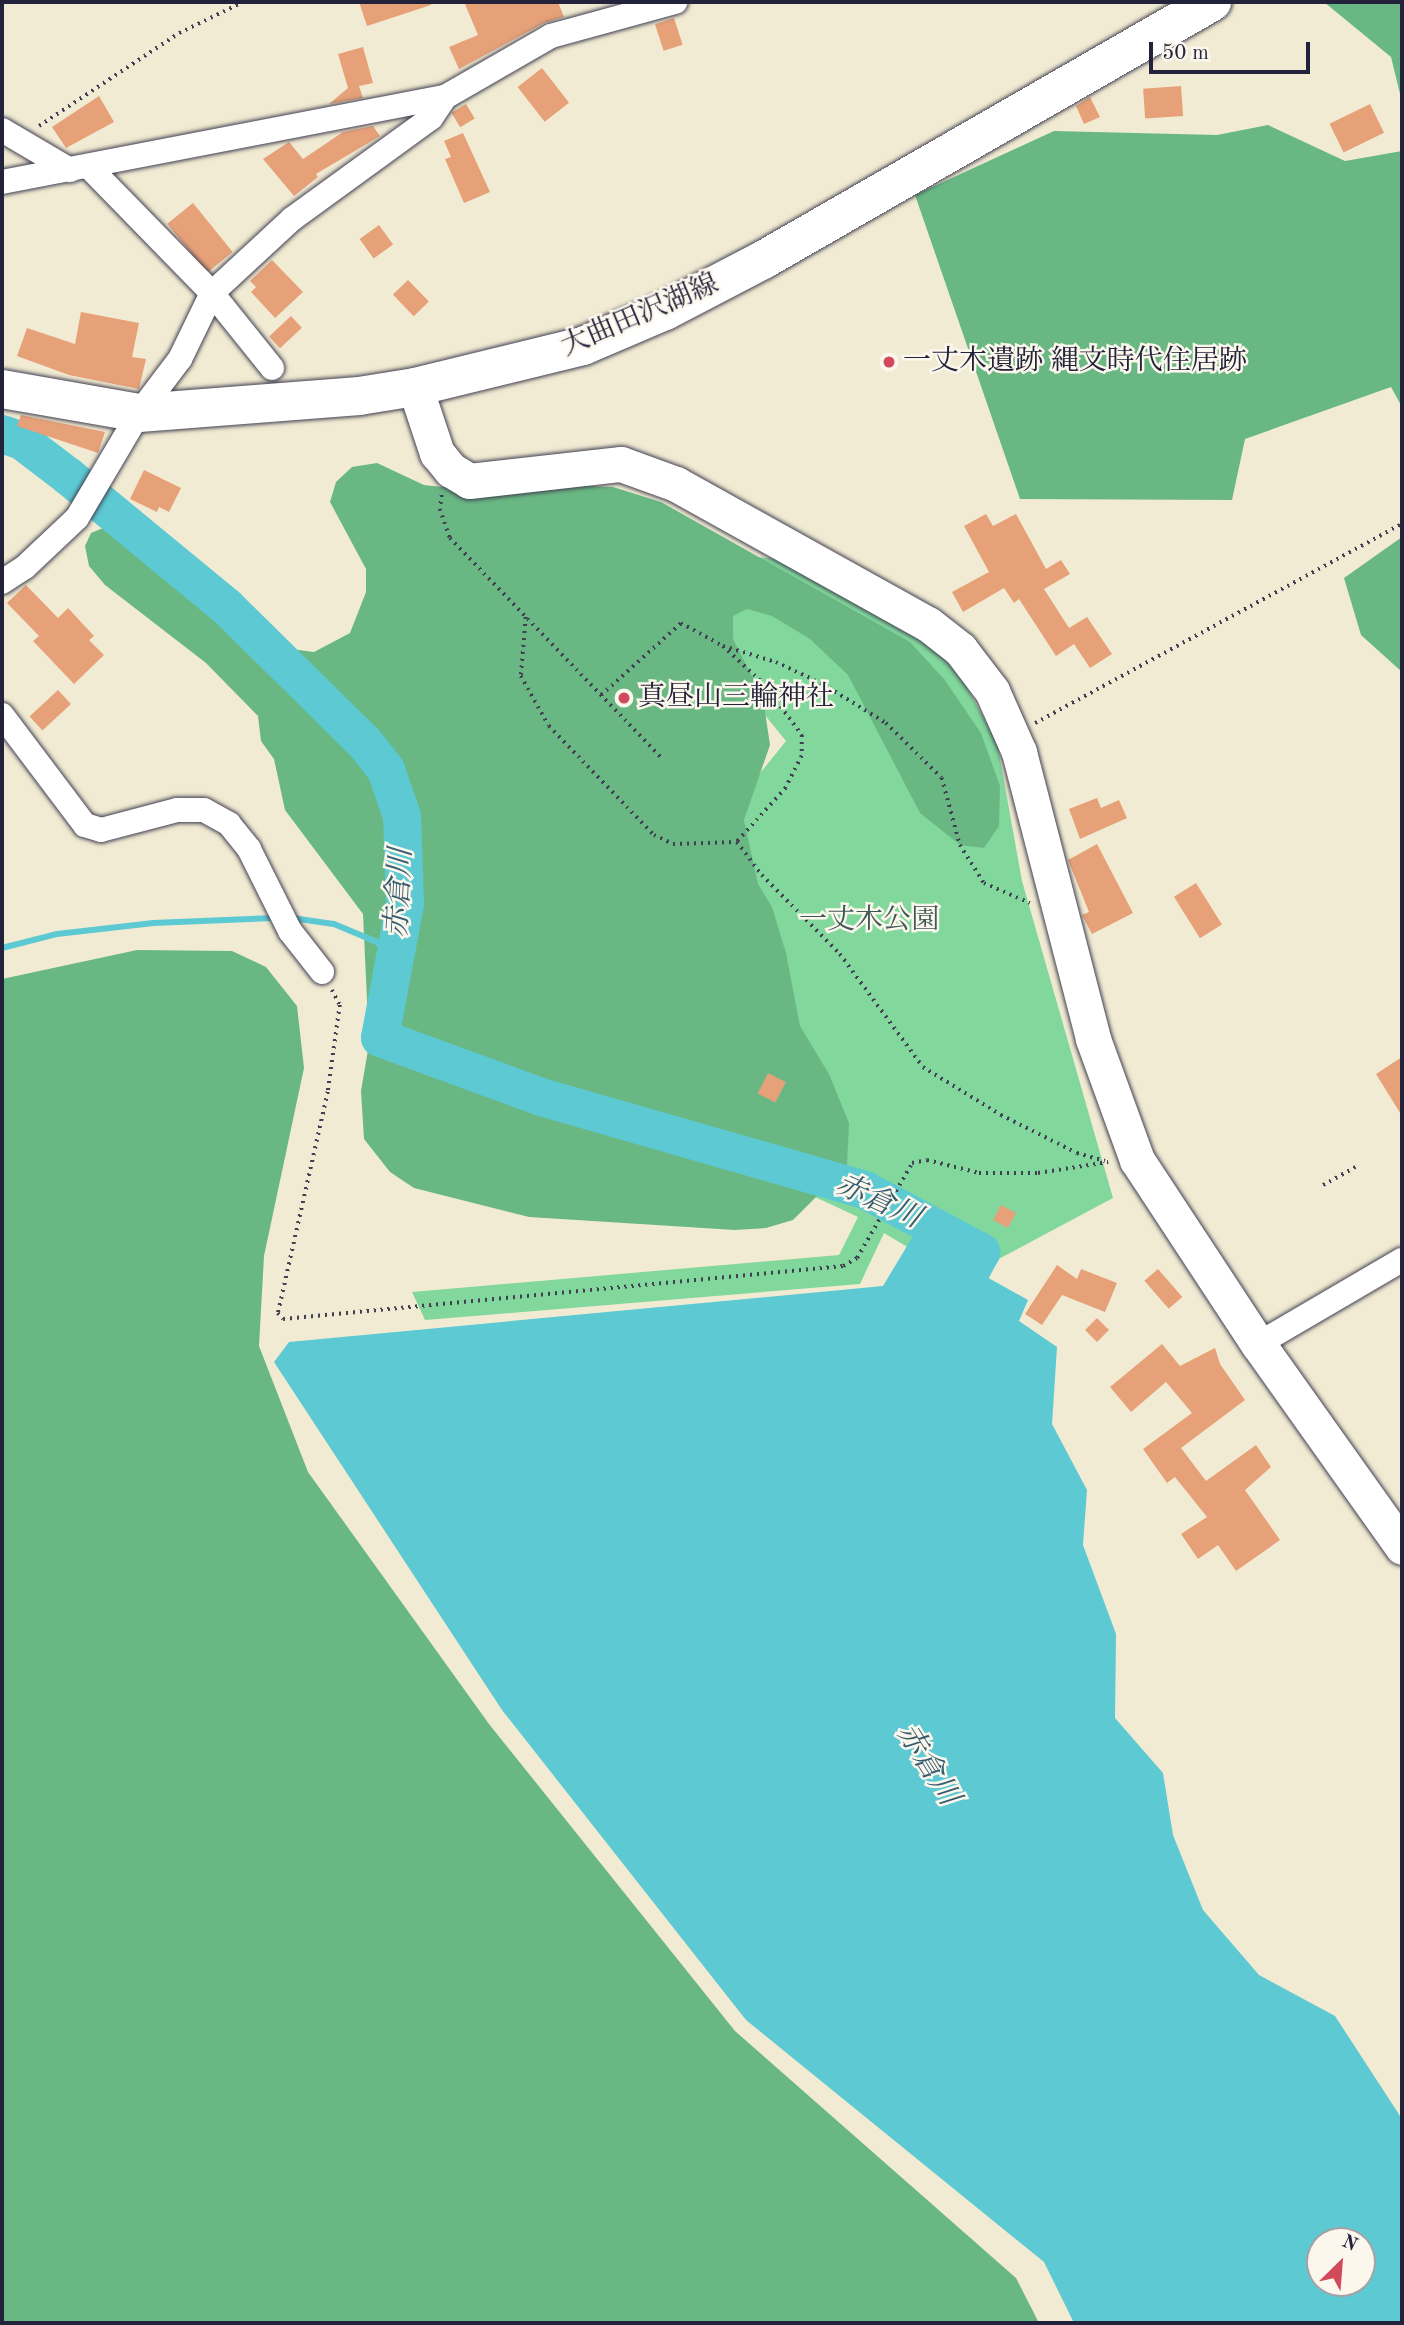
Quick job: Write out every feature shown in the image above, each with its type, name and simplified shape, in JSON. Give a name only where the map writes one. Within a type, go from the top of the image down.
[{"type":"main road","name":"大曲田沢湖線","points":[[2,389],[139,412],[359,396],[415,387],[583,346],[665,311],[763,260],[1212,2]]},
{"type":"street","points":[[2,182],[445,97],[551,36],[675,2]]},
{"type":"street","points":[[2,582],[25,567],[77,518],[139,412],[180,359],[212,293],[292,219],[431,118],[445,97]]},
{"type":"street","points":[[10,136],[80,169],[212,293],[272,368]]},
{"type":"street","points":[[415,387],[437,453],[451,470],[469,481],[621,464],[676,484],[928,624],[960,649],[992,691],[1012,735],[1123,1161],[1258,1344],[1402,1548]]},
{"type":"street","points":[[2,715],[85,825],[101,830],[177,810],[204,810],[229,824],[248,849],[290,931],[322,972]]},
{"type":"street","points":[[1258,1344],[1402,1260]]},
{"type":"path","points":[[10,136],[179,33],[243,2]]},
{"type":"path","points":[[451,470],[440,509],[444,527],[526,617],[664,760]]},
{"type":"path","points":[[1012,735],[1402,524]]},
{"type":"path","points":[[526,617],[521,676],[549,726],[654,835],[673,844],[737,842],[786,788],[802,756],[802,735],[764,684],[723,646]]},
{"type":"path","points":[[601,695],[681,623],[723,646],[800,673],[886,723],[942,778],[960,845],[984,883],[1059,916]]},
{"type":"path","points":[[737,842],[762,875],[840,954],[923,1067],[1001,1115],[1077,1153],[1123,1161]]},
{"type":"path","points":[[322,972],[340,1005],[328,1092],[278,1313],[283,1319],[843,1266],[857,1258],[902,1174],[912,1163],[927,1160],[979,1173],[1038,1173],[1123,1161]]},
{"type":"path","points":[[1323,1185],[1355,1167]]},
{"type":"green space","points":[[1324,2],[1402,2],[1402,102],[1391,57]]},
{"type":"green space","points":[[1268,125],[1345,161],[1402,151],[1402,407],[1391,387],[1245,439],[1232,500],[1020,499],[915,195],[1054,131],[1217,135]]},
{"type":"green space","points":[[377,463],[424,485],[497,493],[559,485],[613,487],[661,502],[910,642],[944,679],[981,733],[1000,786],[999,826],[984,848],[960,845],[920,813],[848,675],[810,639],[772,616],[747,609],[733,616],[733,639],[763,698],[770,745],[744,820],[758,884],[772,907],[786,953],[800,1026],[829,1074],[849,1123],[847,1166],[793,1220],[766,1228],[735,1230],[529,1217],[414,1188],[390,1172],[364,1139],[361,1091],[369,1044],[363,914],[285,810],[274,759],[261,741],[258,716],[206,663],[105,585],[89,566],[85,546],[91,533],[103,528],[124,537],[212,619],[253,644],[314,652],[350,633],[366,592],[366,569],[330,502],[336,482],[352,467]]},
{"type":"green space","points":[[1402,537],[1402,672],[1361,635],[1344,578]]},
{"type":"green space","name":"一丈木公園","points":[[735,555],[788,560],[925,642],[959,673],[997,742],[1022,881],[1113,1198],[961,1279],[884,1233],[860,1284],[425,1320],[412,1292],[839,1255],[858,1217],[573,1084],[701,948],[753,782],[786,741],[729,671]]},
{"type":"green space","points":[[137,950],[232,951],[266,967],[297,1006],[304,1068],[264,1256],[259,1346],[308,1472],[489,1724],[735,2031],[1016,2278],[1039,2323],[2,2323],[2,979]]},
{"type":"water","points":[[913,1236],[1028,1300],[1019,1321],[1057,1347],[1052,1424],[1087,1490],[1083,1545],[1116,1634],[1115,1718],[1163,1773],[1173,1835],[1203,1910],[1259,1975],[1335,2016],[1402,2119],[1402,2323],[1074,2323],[1044,2262],[746,2020],[502,1710],[274,1362],[289,1342],[883,1286]]},
{"type":"building","points":[[359,2],[431,2],[431,5],[367,26]]},
{"type":"building","points":[[464,2],[558,2],[564,17],[544,23],[459,69],[449,47],[478,35]]},
{"type":"building","points":[[674,18],[683,45],[664,51],[655,24]]},
{"type":"building","points":[[363,47],[373,83],[359,86],[363,98],[329,104],[348,88],[338,54]]},
{"type":"building","points":[[542,68],[569,103],[545,122],[518,87]]},
{"type":"building","points":[[1181,86],[1183,116],[1145,119],[1143,89]]},
{"type":"building","points":[[99,96],[114,122],[66,148],[52,127]]},
{"type":"building","points":[[1090,97],[1100,117],[1084,124],[1076,106]]},
{"type":"building","points":[[466,104],[475,119],[460,127],[451,113]]},
{"type":"building","points":[[1370,104],[1384,133],[1344,152],[1330,124]]},
{"type":"building","points":[[373,126],[380,136],[316,174],[318,177],[294,196],[263,159],[289,142],[303,159],[343,132]]},
{"type":"building","points":[[463,133],[490,192],[464,203],[445,159],[451,157],[444,141]]},
{"type":"building","points":[[193,203],[233,252],[207,273],[167,224]]},
{"type":"building","points":[[379,225],[393,244],[374,259],[360,239]]},
{"type":"building","points":[[272,260],[303,292],[275,318],[251,292],[256,287],[250,281]]},
{"type":"building","points":[[408,280],[429,302],[414,316],[393,295]]},
{"type":"building","points":[[81,312],[139,323],[132,357],[146,359],[139,389],[69,375],[17,356],[27,328],[75,344]]},
{"type":"building","points":[[291,316],[302,328],[280,348],[269,336]]},
{"type":"building","points":[[21,415],[105,432],[98,453],[17,426]]},
{"type":"building","points":[[144,470],[181,488],[169,512],[159,507],[157,512],[130,499]]},
{"type":"building","points":[[986,514],[993,526],[1016,514],[1046,569],[1061,560],[1070,574],[1044,589],[1069,628],[1087,617],[1112,654],[1090,668],[1074,644],[1056,656],[1019,599],[1014,603],[1004,588],[963,612],[952,592],[989,572],[964,526]]},
{"type":"building","points":[[26,585],[58,618],[68,608],[94,636],[89,640],[104,655],[74,684],[33,641],[39,636],[7,603]]},
{"type":"building","points":[[58,690],[71,704],[42,730],[29,717]]},
{"type":"building","points":[[1097,798],[1101,808],[1119,800],[1127,818],[1080,839],[1069,809]]},
{"type":"building","points":[[1097,844],[1133,913],[1092,934],[1082,915],[1089,912],[1068,860]]},
{"type":"building","points":[[1196,883],[1222,925],[1200,938],[1174,897]]},
{"type":"building","points":[[1402,1057],[1402,1116],[1376,1074]]},
{"type":"building","points":[[768,1073],[786,1082],[775,1103],[758,1093]]},
{"type":"building","points":[[1001,1205],[1016,1213],[1008,1228],[993,1220]]},
{"type":"building","points":[[1057,1265],[1077,1279],[1081,1269],[1117,1283],[1105,1312],[1062,1295],[1042,1325],[1025,1314]]},
{"type":"building","points":[[1158,1269],[1182,1297],[1169,1309],[1144,1281]]},
{"type":"building","points":[[1097,1318],[1109,1330],[1097,1342],[1085,1330]]},
{"type":"building","points":[[1162,1344],[1180,1366],[1215,1348],[1220,1364],[1245,1400],[1181,1448],[1206,1481],[1256,1445],[1271,1467],[1245,1490],[1280,1540],[1236,1571],[1218,1545],[1198,1559],[1181,1534],[1207,1517],[1175,1477],[1167,1483],[1143,1449],[1192,1413],[1166,1382],[1131,1412],[1110,1387]]},
{"type":"waterway","name":"赤倉川","points":[[2,434],[22,441],[68,476],[227,607],[365,743],[386,770],[402,816],[405,904],[380,1038],[541,1097],[865,1190],[981,1252],[948,1315]]},
{"type":"waterway","points":[[2,948],[57,934],[153,923],[274,918]]},
{"type":"waterway","points":[[292,918],[334,924],[377,942],[396,967]]},
{"type":"place","name":"一丈木遺跡 縄文時代住居跡","points":[[889,362]]},
{"type":"place","name":"真昼山三輪神社","points":[[624,698]]}]
